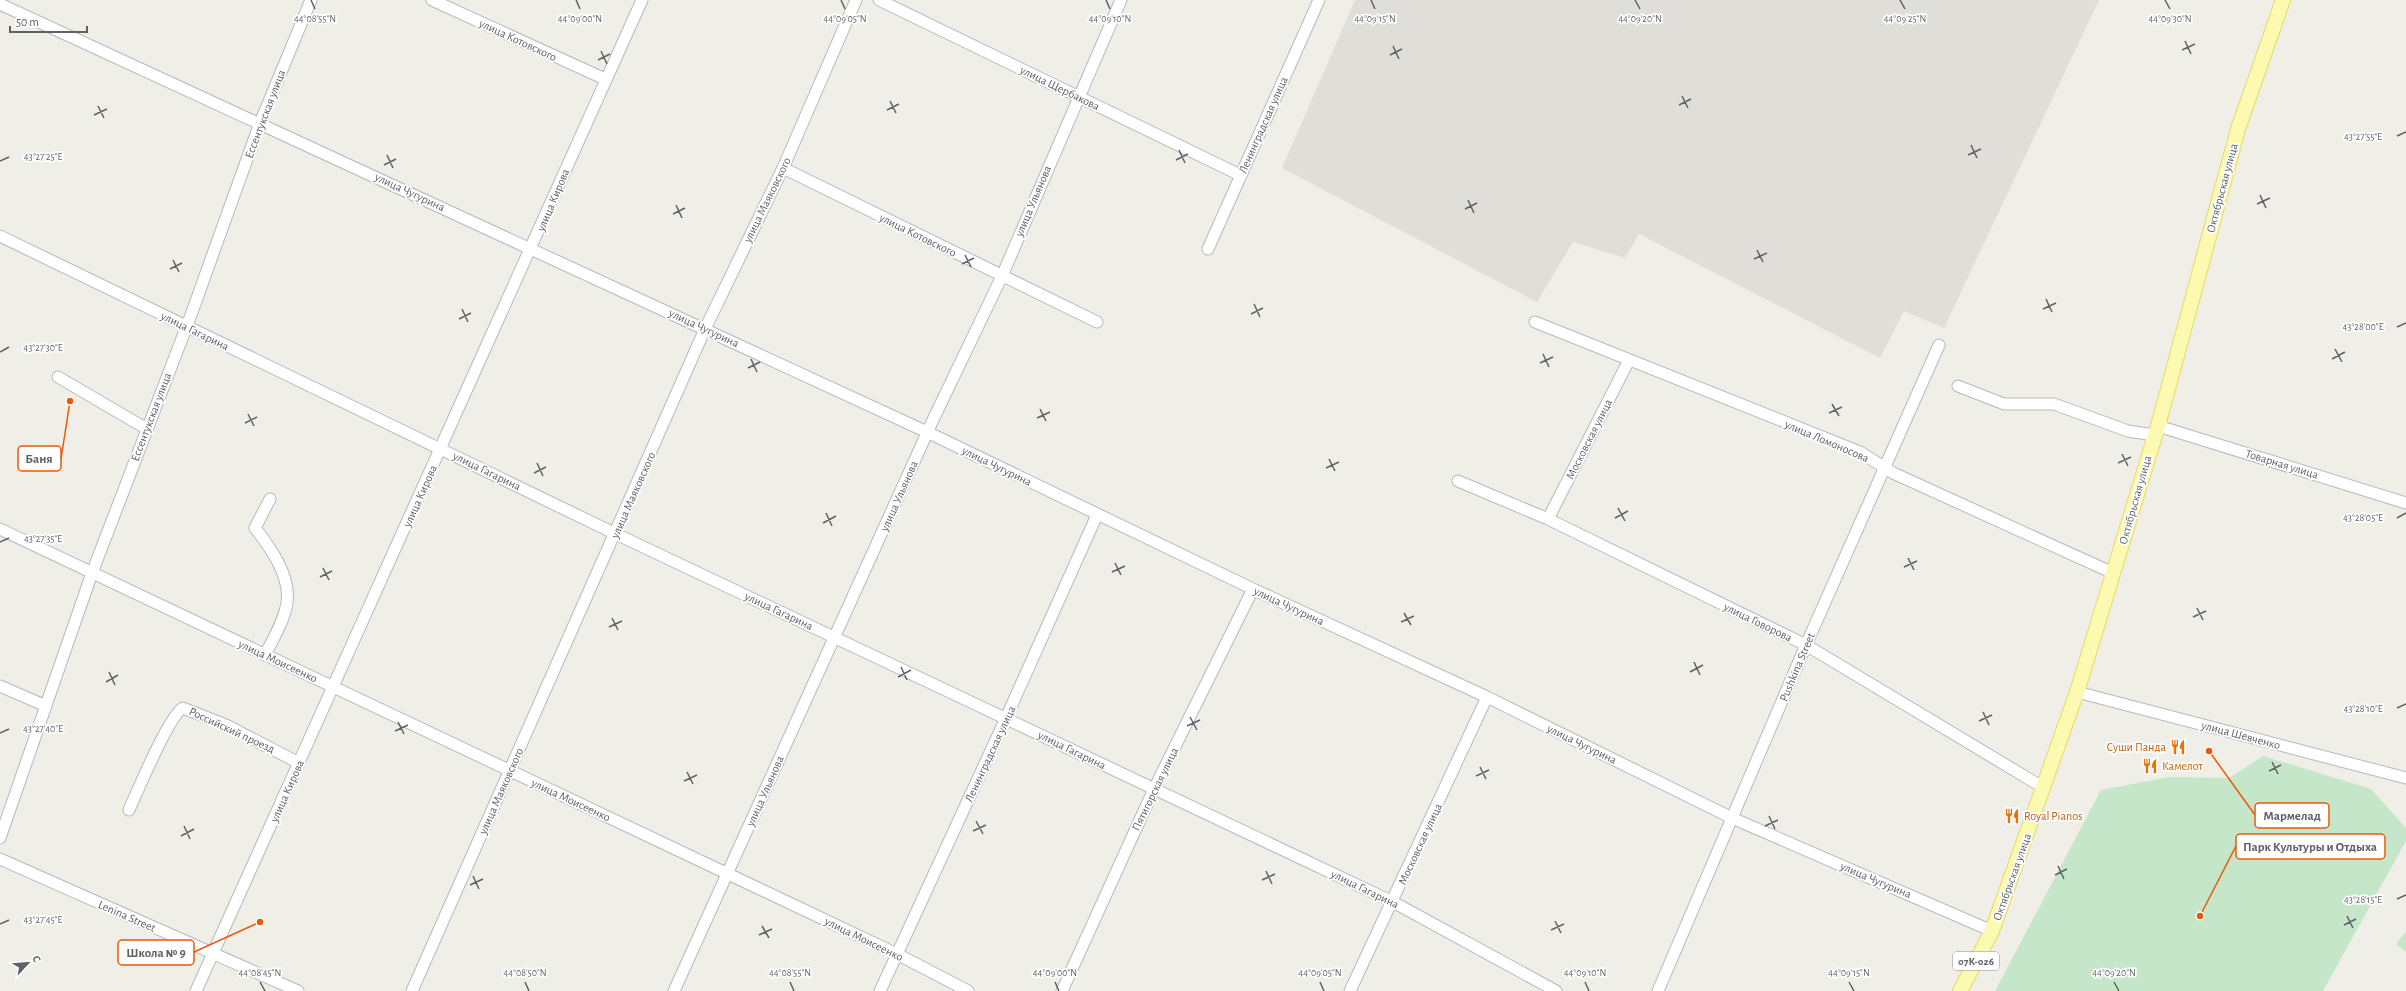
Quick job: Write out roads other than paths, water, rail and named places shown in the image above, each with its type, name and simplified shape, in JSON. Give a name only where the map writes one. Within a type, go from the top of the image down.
[{"type":"main road","name":"Октябрьская улица","points":[[1960,991],[1992,931],[2077,692],[2156,431],[2238,129],[2283,0]]},
{"type":"street","name":"Ессентукская улица","points":[[0,838],[92,573],[186,327],[260,123],[312,0]]},
{"type":"street","name":"улица Котовского","points":[[432,0],[605,79]]},
{"type":"street","name":"улица Кирова","points":[[196,991],[334,688],[532,248],[605,79],[642,0]]},
{"type":"street","name":"улица Маяковского","points":[[412,991],[616,534],[705,328],[783,168],[856,0]]},
{"type":"street","name":"улица Щербакова","points":[[879,0],[1240,175]]},
{"type":"street","name":"улица Ульянова","points":[[674,991],[927,432],[1002,276],[1078,96],[1121,0]]},
{"type":"street","name":"Ленинградская улица","points":[[1208,249],[1319,0]]},
{"type":"street","name":"улица Чугурина","points":[[0,4],[532,248],[927,432],[1253,589],[1487,697],[1732,818],[1992,931]]},
{"type":"street","name":"улица Котовского","points":[[783,168],[1097,322]]},
{"type":"street","name":"улица Гагарина","points":[[0,236],[616,534],[1393,902],[1556,991]]},
{"type":"street","name":"улица Ломоносова","points":[[1535,322],[1860,452],[1893,473],[2114,572]]},
{"type":"street","name":"Pushkina Street","points":[[1658,991],[1806,645],[1939,345]]},
{"type":"street","name":"Московская улица","points":[[1548,519],[1629,360]]},
{"type":"street","points":[[58,377],[147,429]]},
{"type":"street","name":"Товарная улица","points":[[1958,386],[2004,404],[2054,404],[2128,430],[2156,431],[2406,502]]},
{"type":"street","name":"улица Говорова","points":[[1458,481],[1548,519],[1806,645],[2044,788]]},
{"type":"street","points":[[265,655],[283,617],[287,593],[273,550],[255,528],[270,499]]},
{"type":"street","name":"Ленинградская улица","points":[[880,991],[1006,718],[1097,515]]},
{"type":"street","name":"улица Моисеенко","points":[[0,529],[897,954],[968,991]]},
{"type":"street","name":"Пятигорская улица","points":[[1062,991],[1154,789],[1253,589]]},
{"type":"street","points":[[0,686],[46,706]]},
{"type":"street","name":"улица Шевченко","points":[[2077,692],[2406,778]]},
{"type":"street","name":"Московская улица","points":[[1350,991],[1393,902],[1487,697]]},
{"type":"street","name":"Российский проезд","points":[[129,810],[166,734],[179,710],[183,708],[226,725],[299,763]]},
{"type":"street","name":"Lenina Street","points":[[0,860],[298,991]]},
{"type":"place","name":"Баня","points":[[70,401]]},
{"type":"place","name":"Суши Панда","points":[[2178,747]]},
{"type":"place","name":"Мармелад","points":[[2209,751]]},
{"type":"place","name":"Камелот","points":[[2150,766]]},
{"type":"place","name":"Royal Pianos","points":[[2012,816]]},
{"type":"place","name":"Парк Культуры и Отдыха","points":[[2200,916]]},
{"type":"place","name":"Школа № 9","points":[[260,922]]}]
